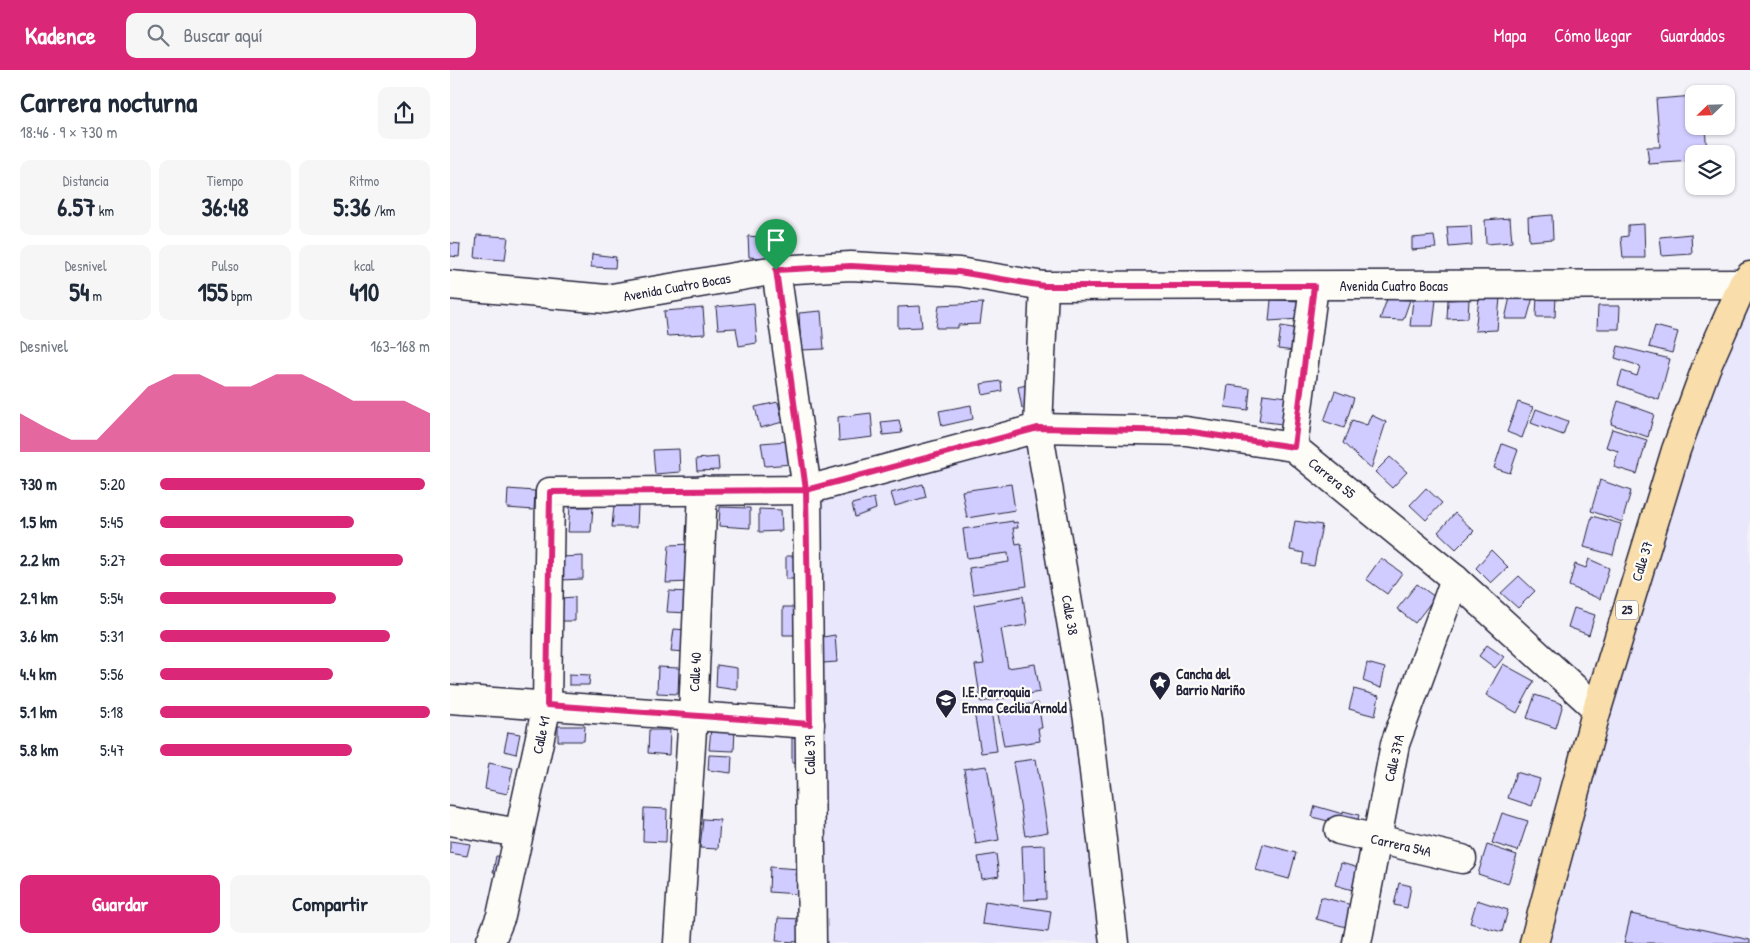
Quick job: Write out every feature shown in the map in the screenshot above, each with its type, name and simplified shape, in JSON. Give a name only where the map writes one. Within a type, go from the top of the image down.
[{"type":"main road","name":"Calle 37","points":[[1534,943],[1598,709],[1676,450],[1706,368],[1746,280]]},
{"type":"street","name":"Avenida Cuatro Bocas","points":[[450,285],[606,299],[776,270],[851,266],[949,271],[1044,286],[1314,286],[1746,280]]},
{"type":"street","name":"Calle 39","points":[[776,270],[806,490],[812,943]]},
{"type":"street","name":"Calle 38","points":[[1044,286],[1038,428],[1088,720],[1114,943]]},
{"type":"street","points":[[703,490],[806,490],[1038,428],[1186,431],[1294,447],[1314,286]]},
{"type":"street","name":"Carrera 55","points":[[1294,447],[1455,580],[1598,709]]},
{"type":"street","name":"Calle 41","points":[[490,943],[501,916],[547,705],[550,492],[703,490]]},
{"type":"street","name":"Calle 40","points":[[678,943],[703,490]]},
{"type":"street","name":"Calle 37A","points":[[1356,943],[1395,744],[1455,580]]},
{"type":"street","points":[[450,698],[810,724]]},
{"type":"street","points":[[450,821],[519,834]]},
{"type":"street","name":"Carrera 54A","points":[[1339,830],[1462,859]]},
{"type":"shaded area","points":[[1743,284],[1750,286],[1750,943],[1539,943]]},
{"type":"shaded area","name":"I.E. Parroquia Emma Cecilia Arnold","points":[[1032,430],[1111,943],[818,943],[814,495]]},
{"type":"building","points":[[1685,97],[1685,135],[1706,135],[1706,145],[1685,145],[1685,161],[1649,164],[1647,147],[1660,147],[1656,99]]},
{"type":"building","points":[[1552,215],[1553,239],[1529,241],[1528,217]]},
{"type":"building","points":[[1510,218],[1512,242],[1486,244],[1485,220]]},
{"type":"building","points":[[1644,224],[1645,258],[1623,258],[1621,237],[1628,236],[1628,225]]},
{"type":"building","points":[[1471,226],[1472,245],[1449,247],[1447,227]]},
{"type":"building","points":[[1691,234],[1692,254],[1662,256],[1660,237]]},
{"type":"building","points":[[477,235],[508,237],[505,260],[475,258]]},
{"type":"building","points":[[748,236],[771,238],[773,259],[749,257]]},
{"type":"building","points":[[1434,236],[1436,248],[1412,250],[1412,238]]},
{"type":"building","points":[[450,243],[460,244],[459,257],[450,256]]},
{"type":"building","points":[[592,254],[616,257],[615,268],[591,267]]},
{"type":"building","points":[[1537,296],[1556,296],[1555,317],[1536,317]]},
{"type":"building","points":[[1510,297],[1533,297],[1527,319],[1505,319]]},
{"type":"building","points":[[1479,298],[1500,298],[1497,330],[1475,331]]},
{"type":"building","points":[[1387,299],[1410,300],[1403,320],[1380,319]]},
{"type":"building","points":[[1469,299],[1468,318],[1447,319],[1448,300]]},
{"type":"building","points":[[1271,300],[1303,301],[1300,319],[1269,321]]},
{"type":"building","points":[[1413,300],[1436,300],[1433,326],[1410,326]]},
{"type":"building","points":[[754,303],[757,343],[739,346],[736,328],[718,329],[716,307]]},
{"type":"building","points":[[983,303],[980,324],[958,325],[958,328],[936,328],[939,305]]},
{"type":"building","points":[[920,306],[922,327],[898,328],[898,307]]},
{"type":"building","points":[[1598,306],[1620,306],[1619,329],[1597,329]]},
{"type":"building","points":[[703,308],[705,334],[667,336],[664,311]]},
{"type":"building","points":[[821,311],[824,349],[801,350],[799,313]]},
{"type":"building","points":[[1281,326],[1299,329],[1295,351],[1278,349]]},
{"type":"building","points":[[1655,326],[1678,332],[1672,353],[1649,347]]},
{"type":"building","points":[[1618,346],[1670,359],[1659,400],[1618,385],[1622,371],[1637,376],[1640,366],[1615,358]]},
{"type":"building","points":[[1001,381],[1002,391],[983,395],[981,384]]},
{"type":"building","points":[[1039,382],[1044,403],[1022,408],[1018,387]]},
{"type":"building","points":[[1228,385],[1250,388],[1248,410],[1225,407]]},
{"type":"building","points":[[1335,391],[1354,398],[1344,428],[1324,421]]},
{"type":"building","points":[[1263,394],[1287,397],[1282,424],[1259,421]]},
{"type":"building","points":[[1618,401],[1654,414],[1648,437],[1611,424]]},
{"type":"building","points":[[778,402],[783,422],[760,428],[755,407]]},
{"type":"building","points":[[1518,402],[1533,407],[1522,438],[1507,432]]},
{"type":"building","points":[[971,405],[973,419],[942,426],[939,411]]},
{"type":"building","points":[[1536,409],[1568,421],[1563,435],[1531,423]]},
{"type":"building","points":[[871,413],[873,437],[839,441],[838,417]]},
{"type":"building","points":[[1371,415],[1386,422],[1371,469],[1343,443],[1352,420],[1367,425]]},
{"type":"building","points":[[899,420],[902,433],[883,435],[881,422]]},
{"type":"building","points":[[1612,429],[1647,440],[1637,474],[1614,467],[1618,451],[1606,447]]},
{"type":"building","points":[[787,441],[793,464],[765,466],[761,443]]},
{"type":"building","points":[[1502,444],[1518,450],[1510,473],[1494,468]]},
{"type":"building","points":[[679,449],[680,472],[655,474],[653,450]]},
{"type":"building","points":[[718,457],[719,470],[697,471],[696,459]]},
{"type":"building","points":[[1390,457],[1407,472],[1392,488],[1375,472]]},
{"type":"building","points":[[1600,480],[1631,491],[1622,522],[1591,511]]},
{"type":"building","points":[[923,484],[926,497],[895,506],[891,493]]},
{"type":"building","points":[[1011,484],[1015,510],[967,518],[962,491]]},
{"type":"building","points":[[1426,488],[1442,503],[1426,520],[1410,505]]},
{"type":"building","points":[[508,489],[535,491],[534,510],[507,508]]},
{"type":"building","points":[[874,498],[876,509],[855,517],[852,504]]},
{"type":"building","points":[[614,505],[638,505],[637,527],[612,527]]},
{"type":"building","points":[[570,507],[593,507],[591,532],[568,532]]},
{"type":"building","points":[[720,507],[750,508],[750,528],[719,526]]},
{"type":"building","points":[[759,509],[781,510],[782,531],[759,532]]},
{"type":"building","points":[[1455,513],[1474,531],[1456,549],[1438,532]]},
{"type":"building","points":[[1592,516],[1621,524],[1613,555],[1584,547]]},
{"type":"building","points":[[1013,521],[1013,523],[1017,522],[1018,528],[1013,528],[1016,544],[1021,543],[1027,586],[973,594],[969,568],[1009,562],[1008,553],[967,558],[963,529]]},
{"type":"building","points":[[1295,521],[1322,525],[1314,566],[1302,564],[1304,553],[1290,550]]},
{"type":"building","points":[[693,544],[690,582],[666,583],[669,545]]},
{"type":"building","points":[[1491,550],[1508,567],[1491,583],[1476,568]]},
{"type":"building","points":[[583,556],[583,579],[561,580],[560,557]]},
{"type":"building","points":[[786,556],[798,556],[799,579],[786,579]]},
{"type":"building","points":[[1381,558],[1402,573],[1387,594],[1366,579]]},
{"type":"building","points":[[1589,559],[1609,568],[1600,599],[1569,586],[1575,564],[1586,568]]},
{"type":"building","points":[[1519,576],[1535,591],[1518,608],[1501,593]]},
{"type":"building","points":[[1417,584],[1435,597],[1415,623],[1397,609]]},
{"type":"building","points":[[669,591],[690,592],[689,613],[667,612]]},
{"type":"building","points":[[1023,596],[1027,625],[1001,629],[1008,668],[1035,664],[1040,692],[981,702],[975,665],[984,664],[974,605]]},
{"type":"building","points":[[575,597],[575,621],[562,621],[561,598]]},
{"type":"building","points":[[783,607],[806,607],[807,635],[783,635]]},
{"type":"building","points":[[1574,608],[1595,615],[1589,635],[1568,627]]},
{"type":"building","points":[[674,629],[687,630],[686,652],[671,651]]},
{"type":"building","points":[[835,635],[837,662],[823,663],[823,637]]},
{"type":"building","points":[[1487,645],[1504,657],[1495,668],[1479,656]]},
{"type":"building","points":[[1367,663],[1385,668],[1381,688],[1363,681]]},
{"type":"building","points":[[1503,664],[1534,681],[1517,713],[1486,695]]},
{"type":"building","points":[[717,665],[737,668],[737,690],[716,687]]},
{"type":"building","points":[[658,667],[679,668],[678,694],[657,693]]},
{"type":"building","points":[[569,674],[590,675],[589,685],[569,685]]},
{"type":"building","points":[[1354,689],[1379,696],[1375,716],[1349,709]]},
{"type":"building","points":[[1535,695],[1563,704],[1556,728],[1527,718]]},
{"type":"building","points":[[1038,703],[1042,728],[1038,728],[1040,741],[1004,746],[997,709]]},
{"type":"building","points":[[991,710],[997,751],[981,753],[974,712]]},
{"type":"building","points":[[558,726],[585,726],[584,741],[558,741]]},
{"type":"building","points":[[711,728],[735,728],[734,751],[709,750]]},
{"type":"building","points":[[649,730],[670,730],[669,755],[648,753]]},
{"type":"building","points":[[508,732],[520,734],[516,754],[504,751]]},
{"type":"building","points":[[792,738],[813,739],[812,763],[792,763]]},
{"type":"building","points":[[709,755],[732,756],[731,773],[708,770]]},
{"type":"building","points":[[1036,759],[1048,832],[1025,836],[1013,762]]},
{"type":"building","points":[[489,763],[513,768],[507,794],[485,789]]},
{"type":"building","points":[[987,766],[999,840],[976,844],[964,769]]},
{"type":"building","points":[[1516,772],[1540,779],[1532,806],[1508,798]]},
{"type":"building","points":[[1315,806],[1343,814],[1343,811],[1359,815],[1356,828],[1312,817]]},
{"type":"building","points":[[644,808],[667,809],[666,842],[643,841]]},
{"type":"building","points":[[1502,813],[1528,821],[1518,851],[1492,843]]},
{"type":"building","points":[[703,819],[720,820],[718,849],[700,848]]},
{"type":"building","points":[[450,841],[470,844],[467,856],[450,853]]},
{"type":"building","points":[[1263,844],[1296,853],[1289,879],[1256,870]]},
{"type":"building","points":[[1045,845],[1046,899],[1024,900],[1022,846]]},
{"type":"building","points":[[1487,845],[1517,855],[1508,884],[1478,874]]},
{"type":"building","points":[[996,854],[999,876],[982,879],[978,857]]},
{"type":"building","points":[[496,856],[506,857],[502,873],[493,872]]},
{"type":"building","points":[[1341,863],[1362,869],[1356,891],[1335,885]]},
{"type":"building","points":[[770,867],[800,869],[798,894],[769,892]]},
{"type":"building","points":[[1399,883],[1411,886],[1407,908],[1394,905]]},
{"type":"building","points":[[1321,897],[1352,905],[1346,927],[1316,919]]},
{"type":"building","points":[[1477,900],[1508,910],[1502,932],[1470,923]]},
{"type":"building","points":[[985,901],[1051,911],[1048,932],[982,924]]},
{"type":"building","points":[[1631,914],[1750,940],[1750,943],[1624,943]]},
{"type":"building","points":[[778,918],[802,919],[800,942],[776,941]]},
{"type":"place","name":"Cancha del Barrio Nariño","points":[[1160,701]]},
{"type":"place","name":"I.E. Parroquia Emma Cecilia Arnold","points":[[946,719]]},
{"type":"route","points":[[776,270],[806,490],[550,492],[547,705],[810,724],[806,490],[1038,428],[1186,431],[1294,447],[1314,286],[1044,286],[959,272],[851,266],[776,270]]}]
